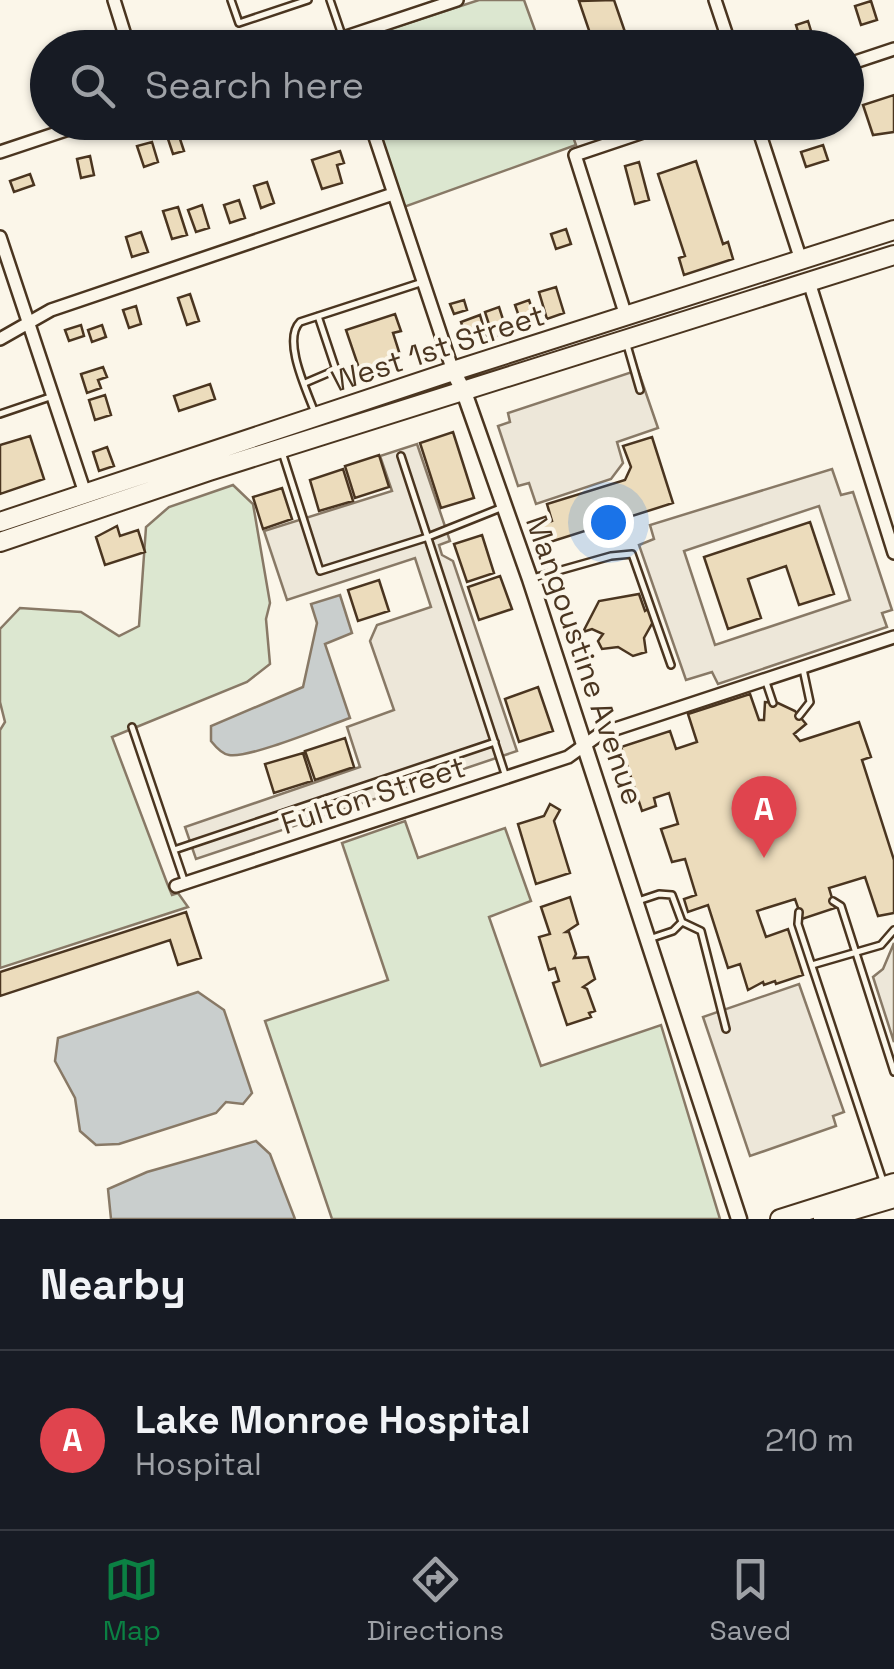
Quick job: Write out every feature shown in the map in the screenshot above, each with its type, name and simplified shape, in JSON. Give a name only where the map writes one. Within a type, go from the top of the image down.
[{"type":"main road","name":"West 1st Street","points":[[0,522],[891,231]]},
{"type":"main road","points":[[809,282],[827,261],[868,246],[891,231]]},
{"type":"main road","name":"West 1st Street","points":[[0,542],[894,256]]},
{"type":"main road","points":[[751,302],[770,285],[790,276],[801,260]]},
{"type":"main road","points":[[38,529],[48,518],[70,510],[85,492]]},
{"type":"main road","points":[[780,1219],[892,1190]]},
{"type":"main road","points":[[824,1219],[892,1190]]},
{"type":"street","points":[[114,0],[123,30]]},
{"type":"street","points":[[376,30],[457,0]]},
{"type":"street","points":[[715,0],[725,30]]},
{"type":"street","points":[[864,59],[894,49]]},
{"type":"street","points":[[0,152],[36,140]]},
{"type":"street","name":"Mangoustine Avenue","points":[[376,140],[453,371],[464,392],[530,579],[739,1219]]},
{"type":"street","points":[[620,140],[575,155],[626,316]]},
{"type":"street","points":[[762,140],[801,260]]},
{"type":"street","points":[[0,339],[51,310],[393,194]]},
{"type":"street","points":[[0,237],[85,492]]},
{"type":"street","points":[[809,282],[894,552]]},
{"type":"street","name":"Fulton Street","points":[[180,885],[568,757],[600,734],[894,637]]},
{"type":"lane","points":[[232,0],[239,23],[308,0]]},
{"type":"lane","points":[[330,0],[340,30]]},
{"type":"lane","points":[[316,418],[291,340],[294,328],[318,316],[423,282]]},
{"type":"lane","points":[[305,382],[335,367],[318,316]]},
{"type":"lane","points":[[626,342],[640,390]]},
{"type":"lane","points":[[0,414],[52,396]]},
{"type":"lane","points":[[281,449],[320,571],[428,537],[504,507]]},
{"type":"lane","points":[[401,456],[506,777]]},
{"type":"lane","points":[[530,579],[632,554],[671,664]]},
{"type":"lane","points":[[799,716],[810,702],[802,667]]},
{"type":"lane","points":[[766,679],[773,702]]},
{"type":"lane","points":[[132,727],[174,850],[180,885]]},
{"type":"lane","points":[[174,850],[494,742]]},
{"type":"lane","points":[[636,902],[659,894],[672,895],[682,922],[701,931],[726,1029]]},
{"type":"lane","points":[[833,900],[841,906],[894,1072]]},
{"type":"lane","points":[[799,912],[798,921],[812,966],[892,1190]]},
{"type":"lane","points":[[649,939],[682,922]]},
{"type":"lane","points":[[812,966],[881,944],[894,930]]},
{"type":"green space","points":[[479,0],[524,0],[535,30],[387,30]]},
{"type":"green space","points":[[382,140],[574,140],[576,145],[404,207]]},
{"type":"green space","points":[[233,485],[253,504],[270,603],[266,619],[270,664],[247,682],[112,737],[172,895],[178,893],[188,907],[0,968],[0,730],[5,722],[0,702],[0,629],[20,608],[81,612],[119,636],[139,626],[146,527],[169,507]]},
{"type":"green space","points":[[405,821],[418,858],[505,828],[531,901],[489,917],[541,1066],[661,1025],[720,1219],[332,1219],[265,1021],[388,980],[342,843]]},
{"type":"shaded area","points":[[638,370],[658,428],[617,442],[623,463],[611,479],[536,504],[529,483],[518,486],[498,426],[510,422],[508,413]]},
{"type":"shaded area","points":[[417,444],[450,541],[439,545],[442,555],[453,561],[517,751],[196,859],[185,827],[360,767],[347,727],[394,710],[370,641],[377,625],[431,607],[415,558],[287,600],[264,531],[392,491],[380,456]]},
{"type":"shaded area","points":[[832,469],[841,495],[853,492],[892,610],[882,613],[887,627],[718,684],[712,672],[686,680],[639,545],[654,539],[650,525]],"holes":[[[819,506],[850,600],[715,645],[684,551]]]},
{"type":"shaded area","points":[[340,595],[352,633],[325,644],[350,718],[253,752],[229,755],[221,751],[211,741],[211,726],[303,687],[317,623],[311,604]]},
{"type":"shaded area","points":[[894,943],[894,1042],[873,977],[883,969]]},
{"type":"shaded area","points":[[799,984],[844,1112],[833,1116],[836,1126],[750,1156],[703,1017]]},
{"type":"shaded area","points":[[198,992],[224,1010],[252,1093],[243,1104],[226,1102],[216,1113],[119,1144],[96,1145],[80,1131],[75,1098],[55,1061],[58,1038]]},
{"type":"shaded area","points":[[256,1141],[270,1154],[295,1219],[111,1219],[108,1189],[147,1172]]},
{"type":"building","points":[[614,0],[624,30],[589,30],[579,1]]},
{"type":"building","points":[[871,1],[877,20],[861,25],[855,6]]},
{"type":"building","points":[[808,21],[811,30],[798,30],[796,25]]},
{"type":"building","points":[[894,95],[894,132],[873,135],[864,105]]},
{"type":"building","points":[[168,140],[180,140],[184,151],[173,154]]},
{"type":"building","points":[[152,142],[158,162],[144,167],[137,146]]},
{"type":"building","points":[[823,145],[828,160],[806,167],[801,152]]},
{"type":"building","points":[[340,151],[344,163],[337,165],[342,183],[322,189],[312,160]]},
{"type":"building","points":[[90,156],[94,175],[81,178],[77,159]]},
{"type":"building","points":[[696,161],[723,244],[728,242],[733,259],[684,275],[679,258],[685,256],[658,174]]},
{"type":"building","points":[[639,162],[649,200],[635,204],[625,166]]},
{"type":"building","points":[[30,174],[34,185],[14,192],[10,181]]},
{"type":"building","points":[[267,182],[274,203],[261,208],[254,186]]},
{"type":"building","points":[[239,200],[245,218],[230,223],[224,205]]},
{"type":"building","points":[[202,205],[209,228],[196,232],[188,210]]},
{"type":"building","points":[[178,207],[187,235],[172,239],[163,211]]},
{"type":"building","points":[[566,229],[571,244],[556,249],[551,234]]},
{"type":"building","points":[[141,232],[148,252],[132,257],[126,237]]},
{"type":"building","points":[[556,287],[564,313],[547,319],[539,292]]},
{"type":"building","points":[[190,294],[199,321],[187,325],[178,298]]},
{"type":"building","points":[[464,300],[467,310],[454,314],[450,304]]},
{"type":"building","points":[[529,300],[537,324],[523,328],[515,305]]},
{"type":"building","points":[[136,306],[141,324],[129,328],[123,310]]},
{"type":"building","points":[[499,307],[507,332],[493,337],[485,312]]},
{"type":"building","points":[[395,314],[401,331],[393,333],[401,358],[360,371],[346,330]]},
{"type":"building","points":[[480,315],[487,339],[469,345],[461,322]]},
{"type":"building","points":[[81,325],[84,336],[69,341],[65,330]]},
{"type":"building","points":[[102,325],[106,337],[92,342],[88,330]]},
{"type":"building","points":[[103,367],[107,377],[98,380],[101,388],[87,393],[81,374]]},
{"type":"building","points":[[210,384],[215,399],[179,411],[174,396]]},
{"type":"building","points":[[105,395],[111,415],[95,420],[89,400]]},
{"type":"building","points":[[453,432],[474,498],[441,508],[420,443]]},
{"type":"building","points":[[30,436],[44,479],[0,494],[0,445]]},
{"type":"building","points":[[652,437],[673,503],[547,543],[540,525],[552,521],[547,504],[625,480],[631,467],[623,446]]},
{"type":"building","points":[[107,447],[114,466],[99,471],[93,452]]},
{"type":"building","points":[[379,455],[389,487],[355,498],[345,466]]},
{"type":"building","points":[[343,469],[353,501],[319,511],[310,480]]},
{"type":"building","points":[[282,488],[292,519],[263,529],[253,497]]},
{"type":"building","points":[[810,522],[834,594],[799,605],[786,566],[748,579],[761,618],[728,629],[704,557]]},
{"type":"building","points":[[117,526],[120,536],[138,530],[145,552],[105,565],[96,537]]},
{"type":"building","points":[[482,535],[494,573],[467,582],[454,544]]},
{"type":"building","points":[[500,576],[512,609],[479,620],[468,587]]},
{"type":"building","points":[[379,580],[389,611],[358,621],[348,590]]},
{"type":"building","points":[[639,594],[645,611],[650,608],[654,620],[644,638],[646,652],[633,656],[618,647],[602,649],[598,641],[603,634],[592,629],[583,632],[599,601]]},
{"type":"building","points":[[538,687],[553,731],[519,742],[505,699]]},
{"type":"building","points":[[750,694],[759,720],[764,720],[765,702],[795,711],[806,724],[794,734],[800,741],[859,722],[871,757],[862,760],[894,860],[894,913],[878,916],[865,877],[829,888],[835,908],[802,919],[795,899],[757,911],[766,937],[788,929],[803,975],[776,984],[763,982],[748,990],[740,964],[728,968],[708,905],[688,912],[684,899],[696,895],[685,859],[672,862],[661,829],[678,824],[669,793],[654,798],[656,806],[642,811],[621,747],[670,731],[676,749],[697,742],[688,714]]},
{"type":"building","points":[[345,738],[354,767],[315,780],[305,751]]},
{"type":"building","points":[[303,753],[312,781],[274,793],[265,764]]},
{"type":"building","points":[[550,804],[560,810],[554,821],[570,873],[536,884],[518,824],[544,816]]},
{"type":"building","points":[[570,897],[578,924],[566,932],[576,954],[574,958],[588,957],[595,979],[583,987],[595,1011],[589,1013],[591,1017],[567,1025],[553,983],[559,981],[555,968],[549,970],[539,937],[550,934],[541,907]]},
{"type":"building","points":[[186,912],[201,958],[178,965],[170,940],[0,996],[0,972]]},
{"type":"place","name":"Lake Monroe Hospital","points":[[764,858]]}]
